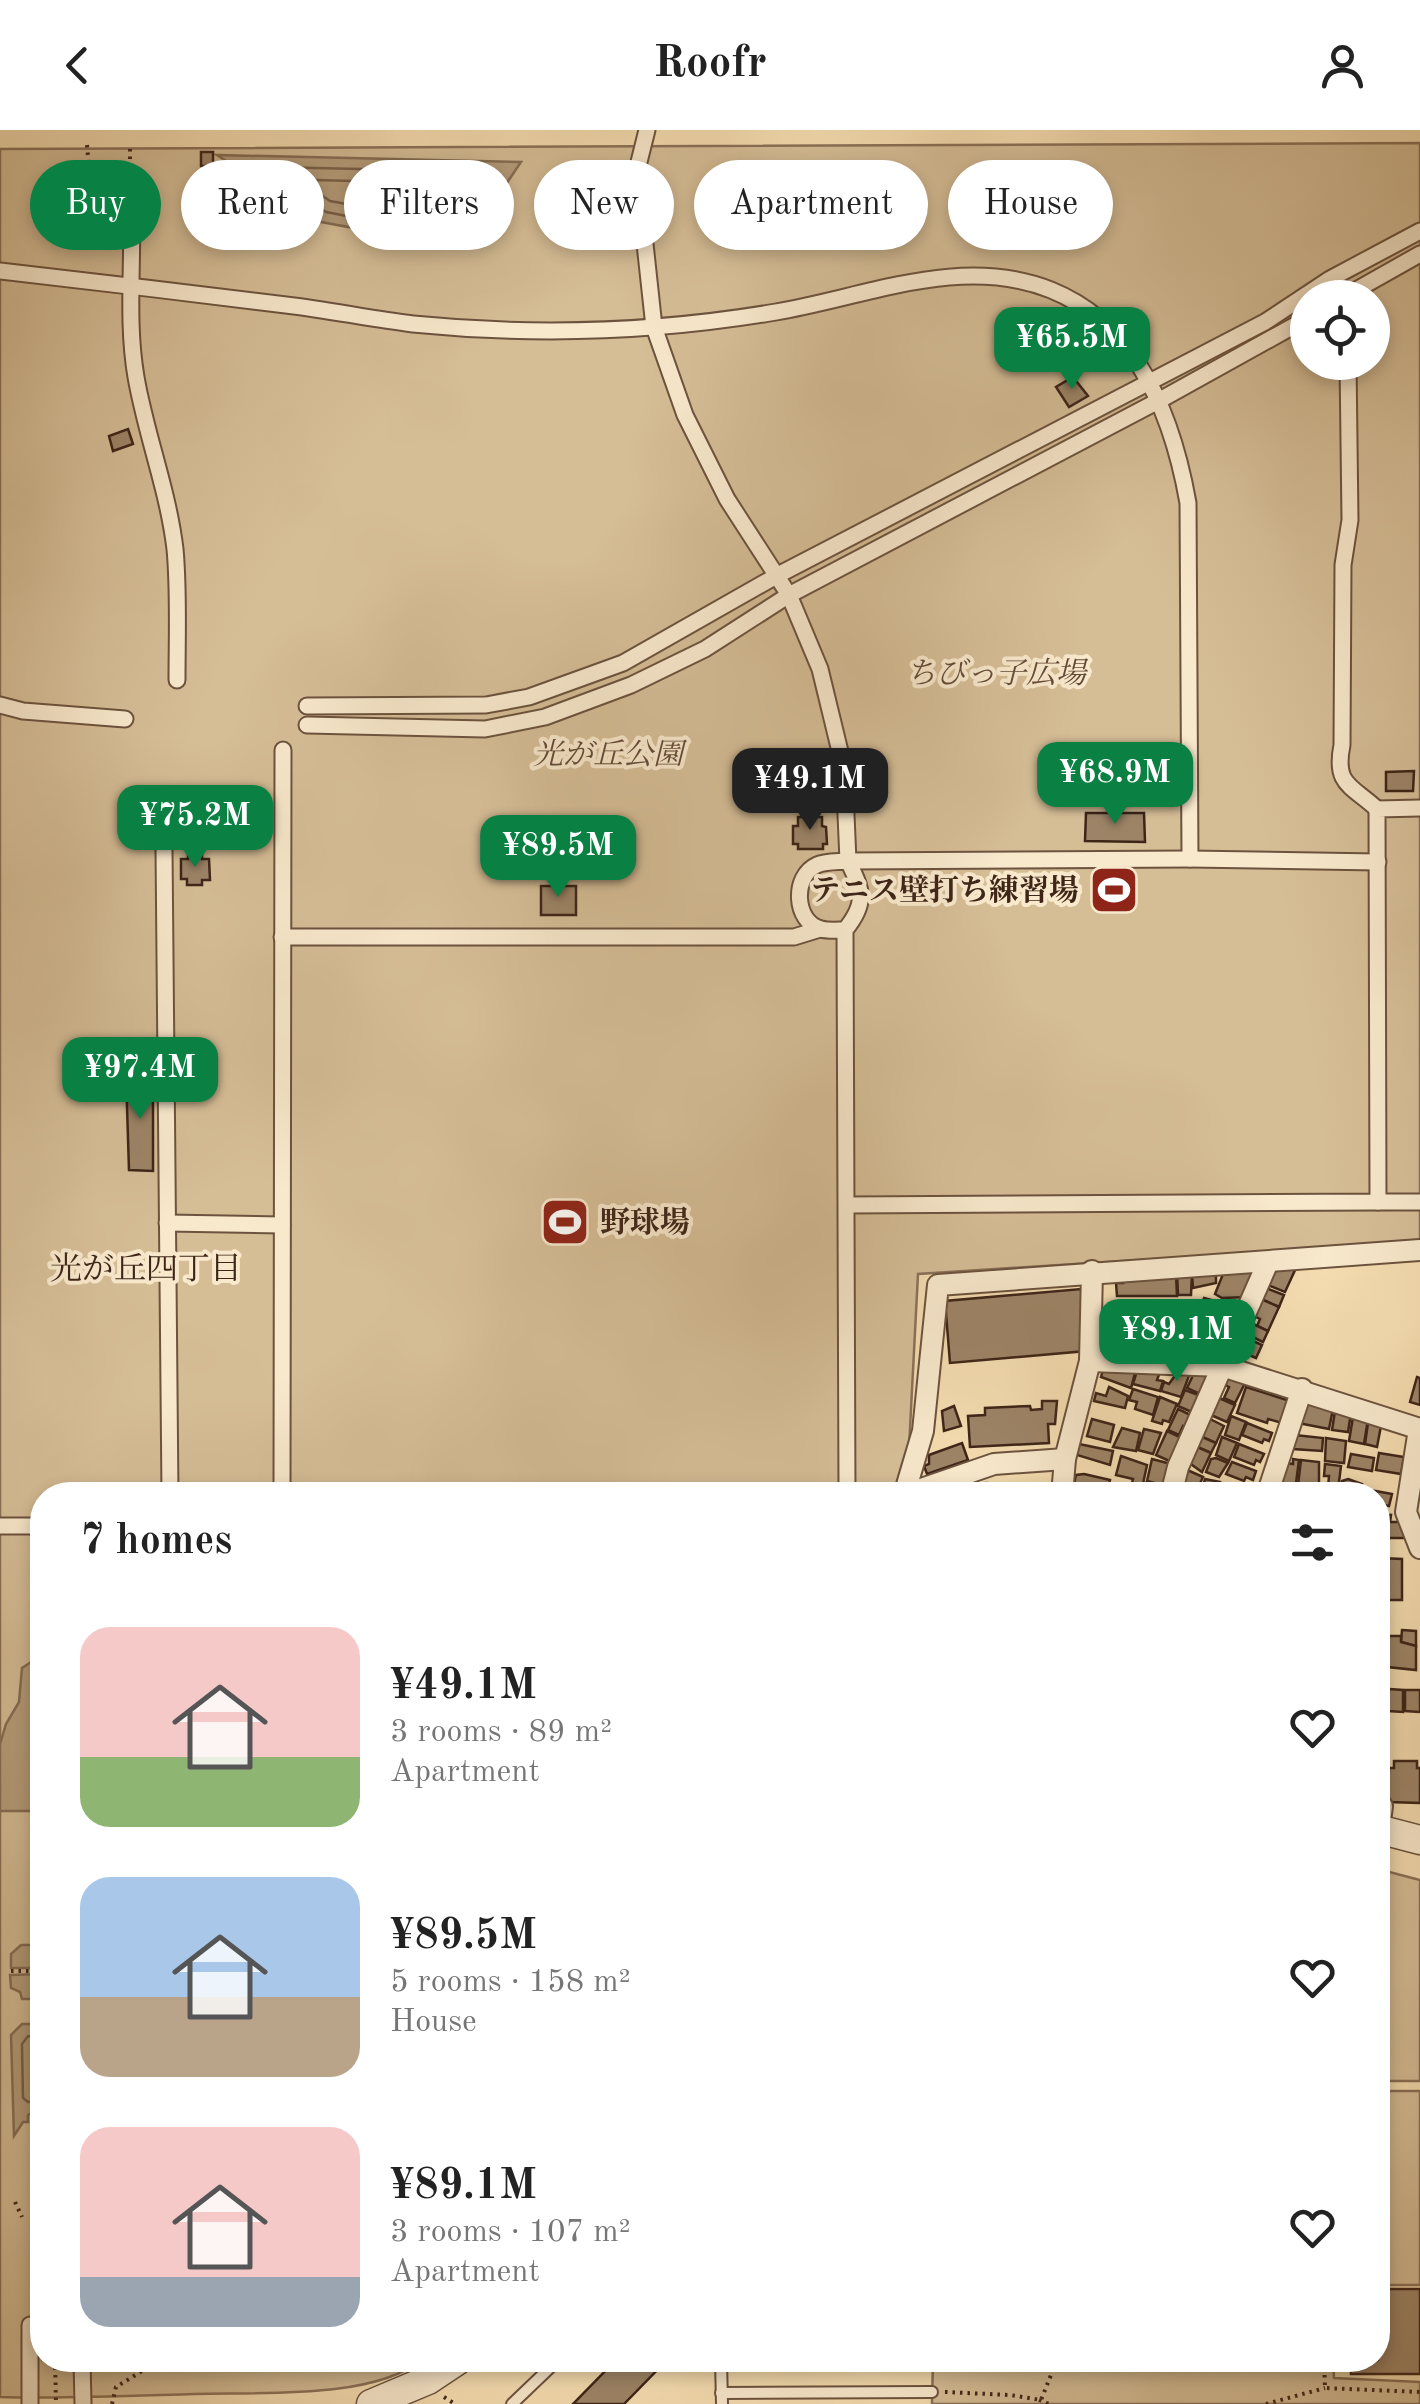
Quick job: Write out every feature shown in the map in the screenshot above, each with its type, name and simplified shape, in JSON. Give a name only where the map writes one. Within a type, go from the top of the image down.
[{"type":"street","points":[[647,130],[637,170],[654,327],[669,374],[702,448],[727,499],[778,575],[820,668],[844,768],[848,861],[861,894],[860,912],[846,930],[848,1482]]},
{"type":"street","points":[[307,706],[486,706],[529,697],[623,663],[778,575],[1265,322],[1330,279],[1420,231]]},
{"type":"street","points":[[132,250],[131,330],[136,376],[148,438],[162,480],[174,550],[177,680]]},
{"type":"street","points":[[1374,280],[1420,254]]},
{"type":"street","points":[[0,271],[352,313],[412,324],[597,330],[776,312],[958,274],[1011,278],[1053,291],[1108,328],[1150,380],[1183,473],[1188,503],[1190,859]]},
{"type":"street","points":[[307,725],[484,729],[545,717],[631,685],[705,649],[788,595],[1290,328]]},
{"type":"street","points":[[1348,380],[1350,520],[1343,565],[1342,745],[1338,766],[1344,784],[1378,809],[1420,808]]},
{"type":"street","points":[[0,705],[23,711],[126,719]]},
{"type":"street","points":[[282,1482],[283,750]]},
{"type":"street","points":[[1378,809],[1378,1202]]},
{"type":"street","points":[[164,849],[170,1482]]},
{"type":"street","points":[[820,929],[810,922],[799,902],[803,877],[817,864],[1190,859],[1378,862]]},
{"type":"street","points":[[282,937],[794,937],[820,929],[846,930]]},
{"type":"street","points":[[848,1205],[1420,1202]]},
{"type":"street","points":[[167,1223],[282,1225]]},
{"type":"street","points":[[908,1482],[923,1431],[938,1285],[1420,1250]]},
{"type":"street","points":[[1174,1482],[1268,1262]]},
{"type":"street","points":[[1063,1482],[1090,1361],[1092,1272]]},
{"type":"street","points":[[1090,1361],[1222,1366],[1420,1429],[1406,1512],[1420,1548]]},
{"type":"street","points":[[1271,1482],[1302,1389]]},
{"type":"street","points":[[942,1482],[994,1464],[1065,1460]]},
{"type":"street","points":[[0,1526],[30,1526]]},
{"type":"street","points":[[1390,1826],[1420,1840]]},
{"type":"street","points":[[30,2325],[30,2404]]},
{"type":"street","points":[[82,2372],[83,2404]]},
{"type":"street","points":[[372,2404],[401,2399],[440,2372]]},
{"type":"lane","points":[[512,2404],[545,2372]]},
{"type":"lane","points":[[721,2372],[722,2399],[932,2392]]},
{"type":"path","points":[[87,145],[88,160]]},
{"type":"path","points":[[130,149],[130,160]]},
{"type":"path","points":[[11,1971],[30,1971]]},
{"type":"path","points":[[16,2202],[22,2217]]},
{"type":"path","points":[[55,2372],[56,2404]]},
{"type":"path","points":[[112,2404],[116,2387],[140,2372]]},
{"type":"path","points":[[1041,2400],[1052,2372]]},
{"type":"path","points":[[1324,2372],[1325,2388]]},
{"type":"path","points":[[1266,2404],[1325,2388],[1420,2392]]},
{"type":"path","points":[[932,2392],[1010,2395],[1049,2404]]},
{"type":"green space","name":"光が丘公園","points":[[1420,143],[1420,1242],[918,1274],[909,1448],[899,1482],[30,1482],[30,2372],[402,2372],[374,2382],[312,2391],[0,2397],[0,149]]},
{"type":"green space","points":[[1390,1872],[1420,1880],[1420,2081],[1390,2081]]},
{"type":"green space","points":[[1390,2091],[1420,2091],[1420,2285],[1390,2285]]},
{"type":"green space","points":[[933,2372],[1334,2372],[1334,2378],[1420,2382],[1420,2404],[932,2404]]},
{"type":"water","points":[[217,155],[434,160],[344,160],[344,226],[324,223],[324,160],[225,160]]},
{"type":"water","points":[[30,1663],[30,1811],[0,1811],[0,1744],[19,1702],[22,1668]]},
{"type":"water","points":[[21,1945],[30,1945],[30,1968],[11,1968],[11,1954]]},
{"type":"water","points":[[30,1974],[30,1999],[22,1999],[20,1992],[11,1988],[10,1975]]},
{"type":"water","points":[[22,2024],[30,2024],[30,2114],[28,2122],[23,2122],[14,2136],[11,2035]]},
{"type":"building","points":[[201,152],[213,152],[213,160],[201,160]]},
{"type":"building","points":[[1073,377],[1088,396],[1069,407],[1056,387]]},
{"type":"building","points":[[128,429],[133,444],[113,451],[109,436]]},
{"type":"building","points":[[1414,771],[1413,791],[1386,791],[1386,772]]},
{"type":"building","points":[[1086,813],[1144,813],[1145,842],[1085,841]]},
{"type":"building","points":[[798,817],[822,817],[827,844],[823,844],[823,849],[798,849],[798,844],[793,844],[793,826],[798,826]]},
{"type":"building","points":[[188,855],[209,859],[210,880],[202,880],[202,885],[187,885],[187,879],[181,879],[181,859],[188,859]]},
{"type":"building","points":[[541,886],[576,886],[576,915],[541,915]]},
{"type":"building","points":[[153,1074],[153,1171],[129,1170],[126,1075]]},
{"type":"building","points":[[1278,1264],[1296,1268],[1285,1292],[1268,1285]]},
{"type":"building","points":[[1254,1267],[1249,1297],[1222,1298],[1215,1294],[1223,1274]]},
{"type":"building","points":[[1216,1272],[1216,1283],[1193,1288],[1192,1273]]},
{"type":"building","points":[[1177,1273],[1192,1273],[1191,1295],[1178,1295]]},
{"type":"building","points":[[1176,1274],[1177,1296],[1117,1296],[1116,1283],[1123,1283],[1123,1276]]},
{"type":"building","points":[[1266,1288],[1284,1295],[1279,1307],[1261,1299]]},
{"type":"building","points":[[1081,1289],[1086,1351],[950,1363],[945,1301]]},
{"type":"building","points":[[1204,1298],[1223,1303],[1216,1319],[1199,1312]]},
{"type":"building","points":[[1261,1299],[1279,1307],[1268,1331],[1257,1326],[1260,1319],[1254,1316]]},
{"type":"building","points":[[1227,1300],[1242,1306],[1231,1331],[1217,1325]]},
{"type":"building","points":[[1162,1305],[1181,1307],[1176,1329],[1165,1330]]},
{"type":"building","points":[[1146,1309],[1147,1333],[1116,1334],[1116,1310]]},
{"type":"building","points":[[1194,1315],[1215,1323],[1210,1336],[1189,1327]]},
{"type":"building","points":[[1251,1323],[1268,1331],[1263,1342],[1246,1334]]},
{"type":"building","points":[[1215,1326],[1230,1332],[1220,1356],[1205,1350]]},
{"type":"building","points":[[1170,1332],[1164,1352],[1148,1352],[1148,1333]]},
{"type":"building","points":[[1187,1332],[1206,1341],[1201,1352],[1182,1344]]},
{"type":"building","points":[[1244,1337],[1262,1345],[1256,1358],[1242,1352]]},
{"type":"building","points":[[1104,1367],[1135,1373],[1131,1388],[1101,1377]]},
{"type":"building","points":[[1138,1368],[1160,1372],[1160,1391],[1133,1384]]},
{"type":"building","points":[[1179,1370],[1190,1373],[1181,1397],[1161,1391],[1164,1382],[1169,1384]]},
{"type":"building","points":[[1195,1371],[1211,1378],[1202,1395],[1187,1388]]},
{"type":"building","points":[[1229,1376],[1245,1383],[1235,1403],[1224,1398]]},
{"type":"building","points":[[1417,1377],[1420,1378],[1420,1405],[1410,1402]]},
{"type":"building","points":[[1109,1387],[1128,1396],[1125,1408],[1094,1401],[1096,1393],[1106,1396]]},
{"type":"building","points":[[1246,1387],[1290,1401],[1282,1423],[1268,1419],[1267,1423],[1237,1413]]},
{"type":"building","points":[[1133,1389],[1158,1397],[1153,1415],[1135,1409],[1137,1402],[1129,1400]]},
{"type":"building","points":[[1185,1390],[1201,1396],[1194,1413],[1178,1406]]},
{"type":"building","points":[[1160,1397],[1177,1404],[1169,1422],[1163,1420],[1162,1424],[1152,1421]]},
{"type":"building","points":[[1219,1398],[1235,1405],[1227,1422],[1211,1415]]},
{"type":"building","points":[[1042,1401],[1057,1401],[1055,1424],[1048,1424],[1049,1443],[970,1447],[968,1416],[985,1415],[985,1408],[1042,1409]]},
{"type":"building","points":[[1302,1403],[1333,1409],[1329,1429],[1298,1423]]},
{"type":"building","points":[[954,1406],[961,1426],[944,1431],[942,1411]]},
{"type":"building","points":[[1178,1409],[1195,1417],[1190,1429],[1183,1426],[1179,1435],[1168,1430]]},
{"type":"building","points":[[1335,1411],[1351,1413],[1348,1432],[1332,1430]]},
{"type":"building","points":[[1231,1416],[1246,1422],[1239,1440],[1225,1435]]},
{"type":"building","points":[[1353,1417],[1368,1419],[1364,1444],[1349,1441]]},
{"type":"building","points":[[1092,1419],[1114,1425],[1110,1442],[1087,1436]]},
{"type":"building","points":[[1210,1419],[1224,1426],[1216,1443],[1202,1437]]},
{"type":"building","points":[[1247,1423],[1272,1433],[1269,1441],[1264,1439],[1262,1443],[1242,1435]]},
{"type":"building","points":[[1368,1423],[1381,1426],[1377,1447],[1365,1444]]},
{"type":"building","points":[[1122,1428],[1140,1433],[1136,1451],[1113,1447]]},
{"type":"building","points":[[1144,1429],[1161,1433],[1153,1454],[1138,1450]]},
{"type":"building","points":[[1167,1431],[1184,1439],[1174,1463],[1156,1455]]},
{"type":"building","points":[[1295,1435],[1323,1438],[1322,1451],[1293,1449]]},
{"type":"building","points":[[1200,1436],[1216,1443],[1211,1453],[1195,1446]]},
{"type":"building","points":[[1222,1437],[1237,1443],[1229,1461],[1216,1455]]},
{"type":"building","points":[[1326,1438],[1346,1441],[1344,1463],[1325,1461]]},
{"type":"building","points":[[962,1443],[968,1460],[927,1474],[924,1466],[929,1464],[929,1455]]},
{"type":"building","points":[[1079,1444],[1113,1451],[1110,1465],[1077,1455]]},
{"type":"building","points":[[1239,1444],[1264,1454],[1260,1462],[1256,1460],[1254,1465],[1234,1457]]},
{"type":"building","points":[[1195,1446],[1211,1453],[1202,1472],[1188,1462]]},
{"type":"building","points":[[1379,1453],[1404,1457],[1401,1474],[1376,1470]]},
{"type":"building","points":[[1351,1454],[1374,1458],[1372,1471],[1348,1467]]},
{"type":"building","points":[[1121,1456],[1147,1465],[1143,1482],[1116,1475]]},
{"type":"building","points":[[1152,1459],[1171,1464],[1167,1482],[1147,1481]]},
{"type":"building","points":[[1211,1459],[1228,1463],[1219,1477],[1206,1472]]},
{"type":"building","points":[[1293,1459],[1299,1460],[1296,1482],[1278,1482],[1281,1462],[1293,1464]]},
{"type":"building","points":[[1301,1460],[1319,1462],[1319,1482],[1298,1482]]},
{"type":"building","points":[[1232,1462],[1256,1471],[1253,1480],[1226,1474]]},
{"type":"building","points":[[1325,1464],[1341,1466],[1339,1482],[1328,1482],[1329,1476],[1324,1476]]},
{"type":"building","points":[[1185,1469],[1203,1477],[1201,1482],[1178,1482]]},
{"type":"building","points":[[1084,1474],[1110,1480],[1074,1482],[1076,1475]]},
{"type":"building","points":[[1390,1522],[1400,1522],[1406,1538],[1390,1538]]},
{"type":"building","points":[[1390,1558],[1402,1559],[1402,1600],[1390,1600]]},
{"type":"building","points":[[1402,1630],[1416,1631],[1416,1646],[1401,1642]]},
{"type":"building","points":[[1390,1636],[1401,1636],[1401,1642],[1416,1646],[1416,1670],[1390,1667]]},
{"type":"building","points":[[1390,1689],[1403,1690],[1403,1712],[1390,1711]]},
{"type":"building","points":[[1405,1690],[1420,1690],[1420,1712],[1405,1711]]},
{"type":"building","points":[[1394,1761],[1417,1761],[1420,1803],[1390,1802],[1390,1768],[1394,1768]]},
{"type":"building","points":[[1390,2289],[1420,2289],[1420,2374],[1351,2374],[1390,2372]]},
{"type":"building","points":[[604,2372],[655,2372],[624,2404],[573,2404]]},
{"type":"place","name":"テニス壁打ち練習場","points":[[1114,890]]},
{"type":"place","name":"野球場","points":[[565,1222]]},
{"type":"district","name":"光が丘四丁目","points":[[146,1268]]},
{"type":"park label","name":"ちびっ子広場","points":[[996,673]]}]
